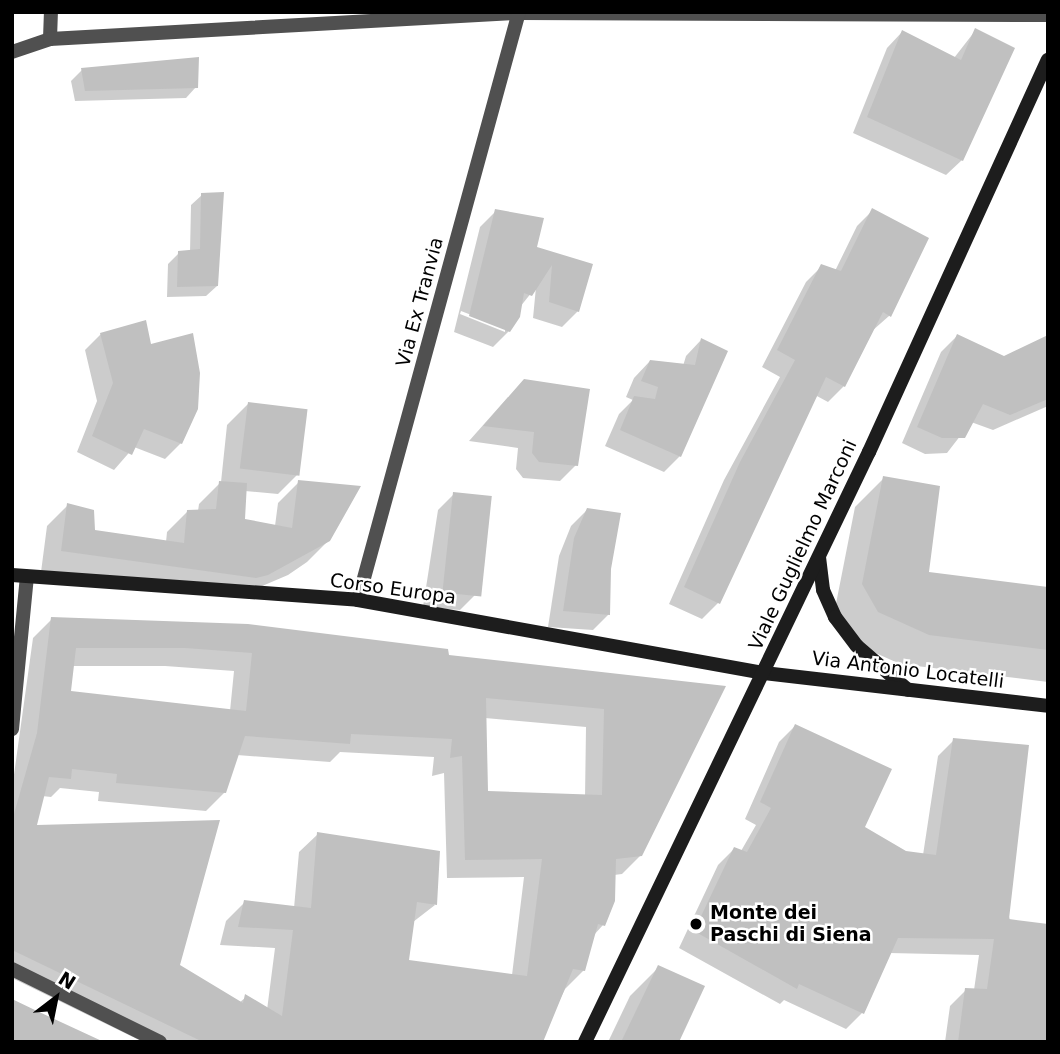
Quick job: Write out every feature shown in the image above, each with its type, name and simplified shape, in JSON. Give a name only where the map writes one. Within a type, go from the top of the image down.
[{"type":"street","points":[[50,39],[51,12]]},
{"type":"street","points":[[12,52],[50,39],[519,13],[1048,15]]},
{"type":"street","name":"Via Ex Tranvia","points":[[358,600],[519,13]]},
{"type":"street","name":"Viale Guglielmo Marconi","points":[[585,1042],[764,673],[1048,60]]},
{"type":"street","points":[[819,556],[822,590],[835,617],[857,646],[908,690]]},
{"type":"street","points":[[12,729],[20,576]]},
{"type":"street","name":"Corso Europa","points":[[20,576],[358,600],[764,673]]},
{"type":"street","name":"Via Antonio Locatelli","points":[[764,673],[1048,706]]},
{"type":"street","points":[[12,969],[160,1042]]},
{"type":"building","points":[[975,28],[1015,48],[963,161],[867,117],[902,30],[961,60]]},
{"type":"building","points":[[199,57],[198,88],[85,91],[81,68]]},
{"type":"building","points":[[224,192],[218,286],[177,287],[178,251],[200,249],[201,193]]},
{"type":"building","points":[[872,208],[929,238],[891,317],[883,312],[845,387],[826,377],[720,604],[684,587],[740,462],[795,360],[777,350],[821,264],[841,271]]},
{"type":"building","points":[[495,209],[544,218],[537,247],[593,264],[579,312],[549,302],[552,265],[532,296],[524,293],[520,317],[510,332],[469,316]]},
{"type":"building","points":[[146,320],[151,344],[193,333],[200,373],[198,409],[182,444],[144,429],[132,455],[92,436],[113,383],[100,333]]},
{"type":"building","points":[[957,334],[1004,356],[1048,335],[1048,399],[1010,415],[983,404],[965,438],[942,438],[917,427]]},
{"type":"building","points":[[701,338],[728,351],[681,457],[620,430],[634,396],[655,399],[658,387],[641,381],[650,360],[695,365]]},
{"type":"building","points":[[524,379],[590,389],[578,466],[539,462],[532,453],[534,432],[483,426]]},
{"type":"building","points":[[248,402],[308,409],[299,476],[240,469]]},
{"type":"building","points":[[883,476],[940,486],[929,572],[1048,587],[1048,650],[929,635],[878,612],[862,584]]},
{"type":"building","points":[[298,480],[361,486],[330,541],[268,575],[256,578],[61,551],[67,503],[94,510],[95,530],[184,543],[187,510],[216,509],[219,481],[247,483],[245,519],[292,528]]},
{"type":"building","points":[[453,492],[492,496],[481,597],[442,592]]},
{"type":"building","points":[[587,508],[621,513],[611,569],[610,615],[563,611],[574,538]]},
{"type":"building","points":[[51,617],[248,624],[448,649],[449,655],[726,686],[642,856],[616,859],[615,901],[605,926],[598,924],[585,971],[573,969],[543,1042],[203,1042],[12,950],[12,821],[37,733]],"holes":[[[76,648],[185,648],[252,653],[246,711],[71,691]],[[486,698],[604,709],[602,795],[488,791]],[[351,734],[452,739],[450,758],[462,756],[465,860],[542,859],[527,976],[409,960],[417,902],[437,905],[440,851],[317,832],[311,908],[244,900],[238,927],[293,930],[282,1016],[245,994],[243,1003],[180,965],[220,820],[37,825],[49,777],[71,779],[72,769],[117,774],[116,783],[226,793],[245,736],[350,744]]]},
{"type":"building","points":[[795,724],[892,769],[865,827],[906,851],[936,855],[953,738],[1029,745],[1009,919],[1048,924],[1048,1042],[958,1042],[965,988],[987,989],[994,939],[898,938],[864,1014],[799,984],[797,989],[694,931],[734,847],[747,852],[771,808],[760,802]]},
{"type":"building","points":[[658,965],[705,986],[679,1042],[621,1042]]},
{"type":"building","points":[[12,999],[37,1011],[104,1042],[12,1042]]},
{"type":"place","name":"Monte dei Paschi di Siena","points":[[696,924]]}]
